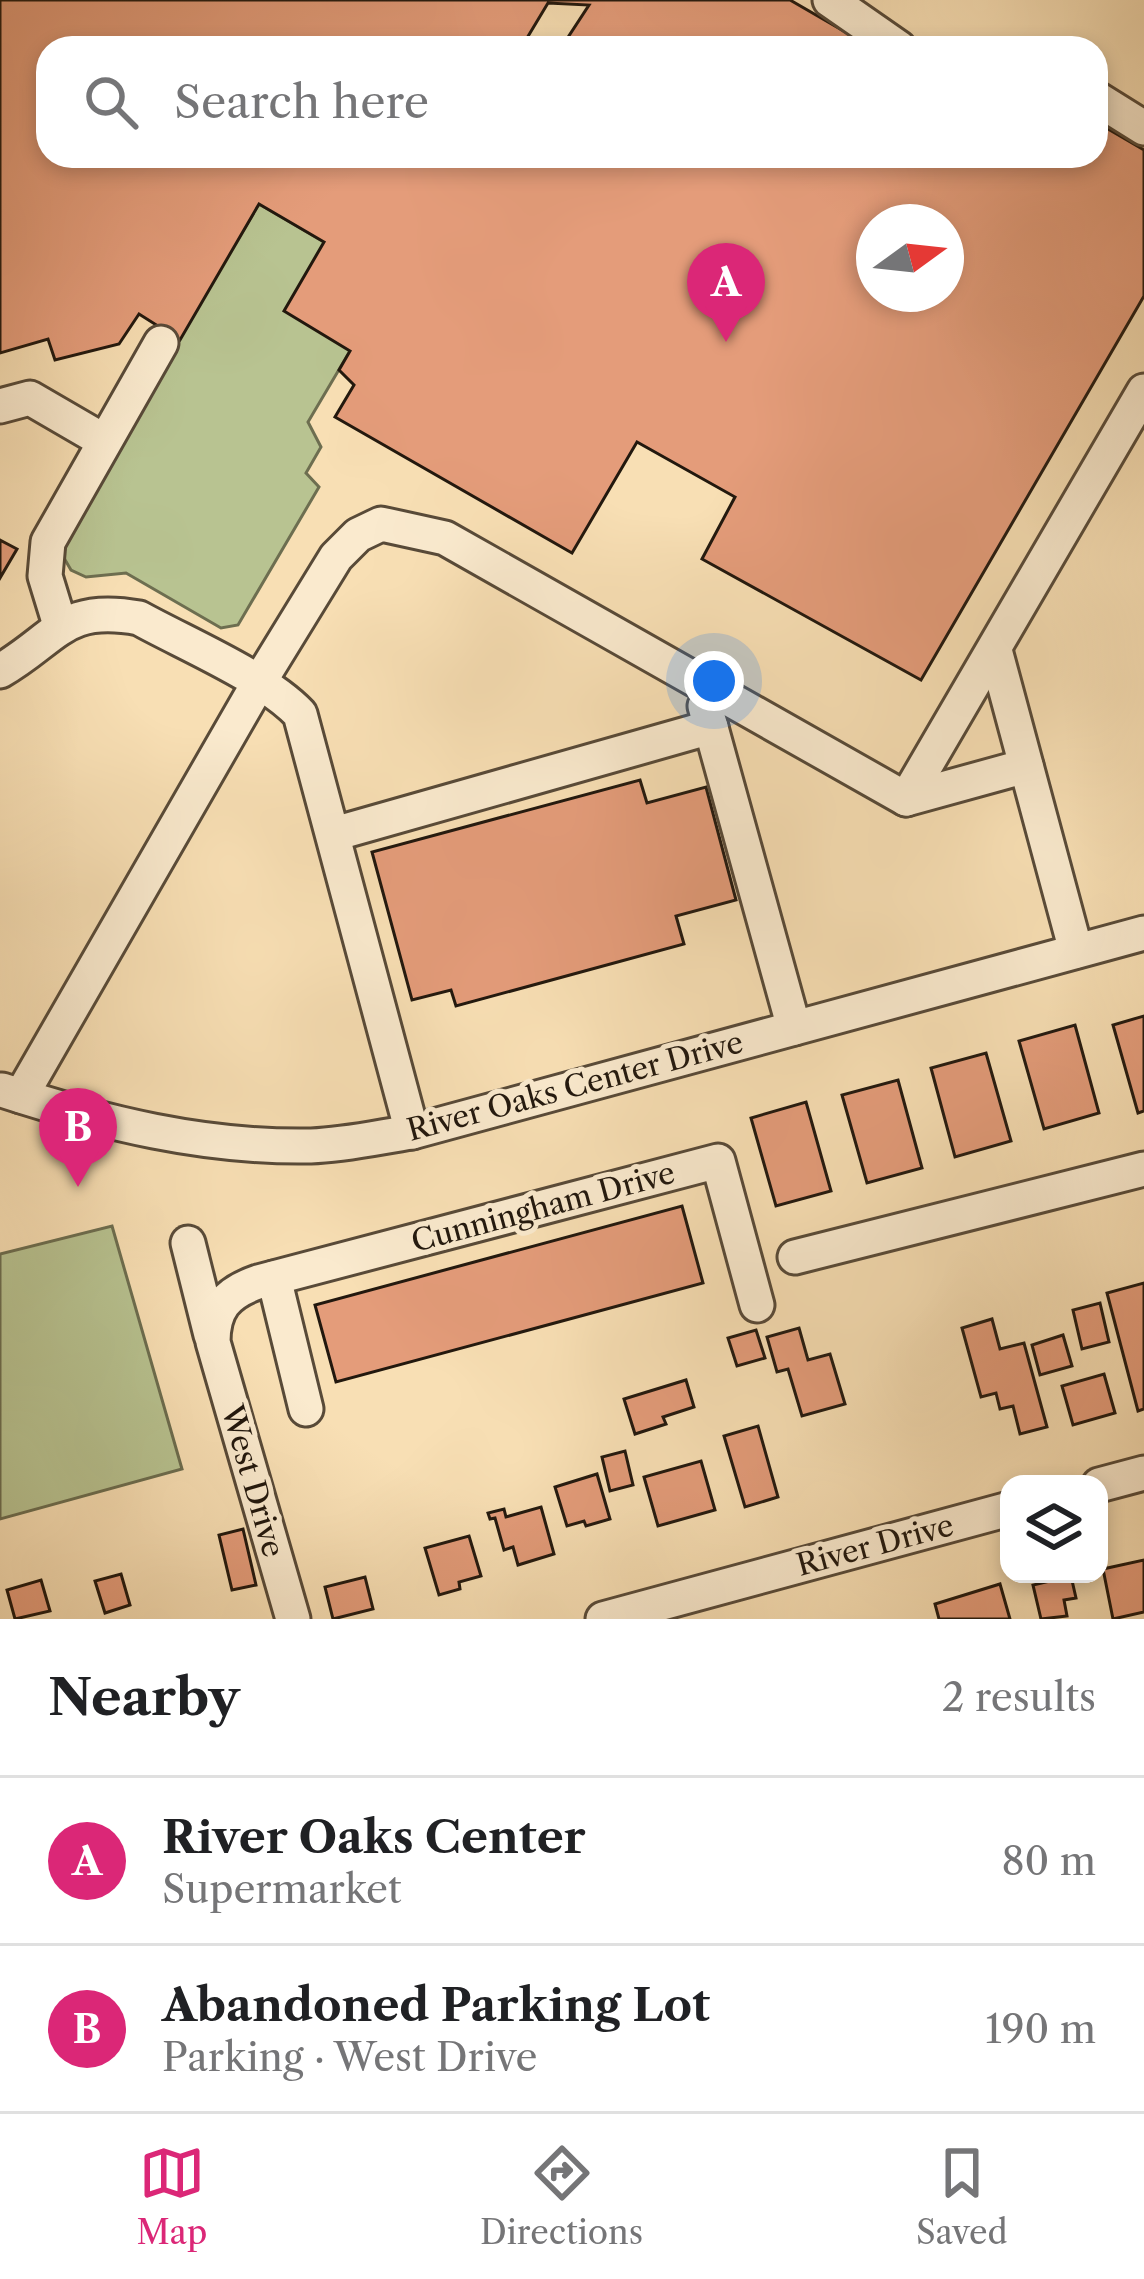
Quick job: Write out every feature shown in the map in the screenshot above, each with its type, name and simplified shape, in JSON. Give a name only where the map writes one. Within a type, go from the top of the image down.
[{"type":"street","points":[[830,0],[882,36]]},
{"type":"street","points":[[1108,106],[1144,128]]},
{"type":"street","points":[[60,625],[44,560],[57,524],[161,343]]},
{"type":"street","points":[[906,799],[1144,392]]},
{"type":"street","points":[[0,406],[30,398],[104,441]]},
{"type":"street","points":[[10,1092],[336,557],[358,536],[381,524],[445,538],[906,799],[1026,766]]},
{"type":"street","points":[[0,671],[60,625],[102,613],[139,618],[286,700],[299,714],[412,1132]]},
{"type":"street","points":[[995,650],[1076,951]]},
{"type":"street","points":[[698,681],[794,1028]]},
{"type":"street","points":[[334,834],[710,728]]},
{"type":"street","name":"River Oaks Center Drive","points":[[10,1092],[108,1123],[245,1145],[316,1146],[412,1132],[1144,933]]},
{"type":"street","name":"Cunningham Drive","points":[[213,1342],[213,1317],[226,1298],[242,1288],[718,1161],[757,1305]]},
{"type":"street","points":[[795,1257],[1144,1169]]},
{"type":"street","name":"West Drive","points":[[188,1243],[293,1619]]},
{"type":"street","points":[[274,1278],[306,1409]]},
{"type":"street","points":[[1108,1483],[1144,1473]]},
{"type":"street","name":"River Drive","points":[[603,1619],[1000,1511]]},
{"type":"green space","points":[[259,204],[324,242],[350,351],[308,422],[321,447],[306,473],[319,487],[238,625],[221,628],[126,573],[86,577],[71,570],[64,558],[66,525]]},
{"type":"green space","points":[[112,1226],[182,1469],[0,1519],[0,1254]]},
{"type":"building","points":[[0,0],[790,0],[852,36],[569,36],[589,5],[548,3],[528,36],[36,36],[36,168],[1108,168],[1108,129],[1144,150],[1144,296],[921,680],[702,559],[735,497],[637,442],[572,553],[335,417],[354,385],[339,370],[350,351],[284,311],[324,242],[259,204],[180,340],[139,314],[119,344],[55,360],[48,339],[0,353]]},
{"type":"building","points":[[0,540],[17,549],[0,578]]},
{"type":"building","points":[[640,780],[647,803],[706,787],[736,900],[676,916],[684,944],[456,1006],[451,990],[412,1000],[372,852]]},
{"type":"building","points":[[1144,1016],[1144,1111],[1138,1113],[1113,1025]]},
{"type":"building","points":[[1075,1025],[1099,1113],[1044,1129],[1019,1041]]},
{"type":"building","points":[[986,1053],[1011,1141],[955,1157],[931,1068]]},
{"type":"building","points":[[898,1080],[922,1168],[867,1183],[842,1095]]},
{"type":"building","points":[[806,1102],[831,1191],[776,1206],[751,1118]]},
{"type":"building","points":[[682,1206],[703,1283],[336,1382],[315,1305]]},
{"type":"building","points":[[1144,1283],[1144,1409],[1138,1411],[1107,1293]]},
{"type":"building","points":[[1100,1303],[1109,1342],[1082,1349],[1073,1310]]},
{"type":"building","points":[[992,1319],[1000,1349],[1024,1343],[1047,1427],[1020,1434],[1013,1406],[1000,1409],[996,1393],[981,1397],[962,1328]]},
{"type":"building","points":[[799,1328],[808,1360],[830,1354],[845,1404],[802,1416],[788,1369],[777,1372],[767,1337]]},
{"type":"building","points":[[756,1330],[765,1358],[737,1366],[728,1338]]},
{"type":"building","points":[[1063,1335],[1072,1366],[1040,1375],[1032,1345]]},
{"type":"building","points":[[1104,1374],[1115,1413],[1073,1425],[1062,1386]]},
{"type":"building","points":[[686,1380],[694,1407],[663,1417],[666,1424],[635,1434],[624,1399]]},
{"type":"building","points":[[758,1426],[778,1497],[745,1507],[724,1436]]},
{"type":"building","points":[[625,1451],[633,1485],[610,1491],[602,1457]]},
{"type":"building","points":[[701,1461],[715,1510],[658,1526],[644,1477]]},
{"type":"building","points":[[597,1474],[610,1519],[567,1526],[555,1487]]},
{"type":"building","points":[[541,1507],[554,1554],[518,1565],[513,1547],[504,1550],[495,1518],[490,1519],[488,1513],[504,1509],[506,1517]]},
{"type":"building","points":[[243,1529],[256,1585],[232,1590],[219,1535]]},
{"type":"building","points":[[469,1536],[481,1576],[459,1582],[460,1589],[439,1595],[425,1548]]},
{"type":"building","points":[[1144,1560],[1144,1612],[1113,1619],[1106,1583],[1108,1568]]},
{"type":"building","points":[[121,1574],[130,1605],[105,1613],[95,1581]]},
{"type":"building","points":[[365,1577],[373,1609],[333,1619],[325,1587]]},
{"type":"building","points":[[41,1580],[50,1611],[15,1619],[7,1590]]},
{"type":"building","points":[[1073,1583],[1076,1598],[1064,1600],[1067,1616],[1041,1619],[1033,1585]]},
{"type":"building","points":[[1000,1584],[1010,1619],[939,1619],[935,1604]]},
{"type":"place","name":"River Oaks Center","points":[[726,342]]},
{"type":"place","name":"Abandoned Parking Lot","points":[[78,1187]]}]
